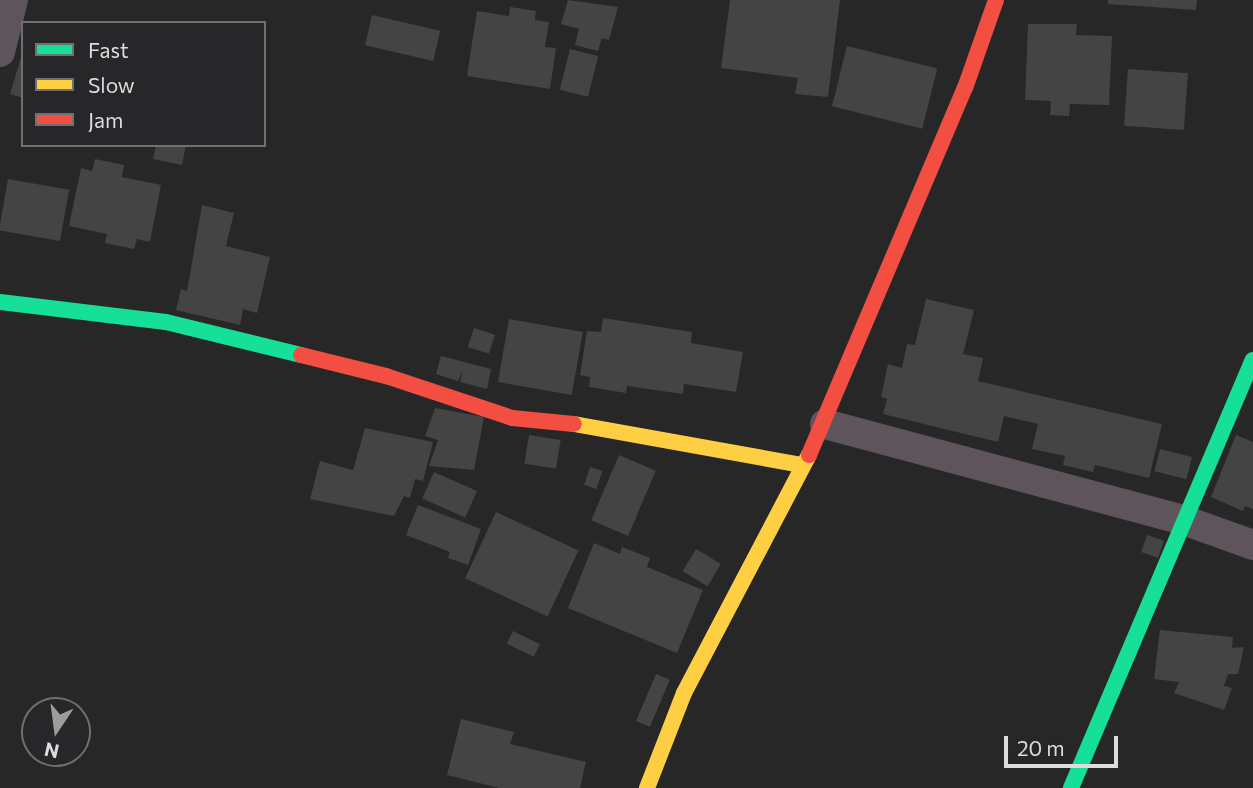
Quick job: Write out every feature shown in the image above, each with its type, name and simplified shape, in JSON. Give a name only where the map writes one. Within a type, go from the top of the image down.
[{"type":"street","points":[[0,52],[13,0]]},
{"type":"street","points":[[648,788],[684,693],[825,424],[965,88],[996,0]]},
{"type":"street","points":[[0,302],[166,322],[386,376],[512,418],[620,429],[802,465]]},
{"type":"street","points":[[1071,788],[1253,360]]},
{"type":"street","points":[[825,424],[1186,521],[1253,545]]},
{"type":"building","points":[[568,0],[618,7],[609,40],[602,38],[598,51],[575,45],[579,29],[561,24]]},
{"type":"building","points":[[730,0],[840,0],[828,97],[795,94],[798,78],[721,68]]},
{"type":"building","points":[[1108,0],[1197,0],[1196,10],[1108,4]]},
{"type":"building","points":[[510,7],[536,11],[535,20],[549,22],[545,47],[556,48],[550,89],[467,76],[477,11],[509,16]]},
{"type":"building","points":[[372,15],[440,31],[433,61],[365,45]]},
{"type":"building","points":[[1028,24],[1077,24],[1076,35],[1112,36],[1109,105],[1070,104],[1069,116],[1050,115],[1051,101],[1025,100]]},
{"type":"building","points":[[847,46],[937,68],[922,129],[832,106]]},
{"type":"building","points":[[570,49],[598,56],[588,97],[560,90]]},
{"type":"building","points":[[21,57],[21,97],[10,94]]},
{"type":"building","points":[[1128,69],[1188,73],[1184,130],[1124,126]]},
{"type":"building","points":[[156,147],[186,147],[182,165],[153,159]]},
{"type":"building","points":[[95,159],[124,165],[122,177],[161,185],[150,242],[137,239],[134,249],[105,243],[107,234],[69,226],[81,168],[92,171]]},
{"type":"building","points":[[8,179],[69,190],[60,241],[0,230]]},
{"type":"building","points":[[202,205],[234,213],[226,246],[270,257],[257,313],[243,309],[240,325],[176,310],[181,289],[187,291]]},
{"type":"building","points":[[926,299],[974,310],[963,354],[983,358],[978,381],[1162,424],[1149,478],[1095,465],[1093,472],[1063,465],[1065,456],[1032,449],[1038,424],[1004,416],[998,442],[883,414],[887,399],[881,397],[888,364],[902,368],[907,344],[915,345]]},
{"type":"building","points":[[603,318],[692,332],[691,343],[743,352],[736,392],[684,384],[683,394],[627,386],[626,393],[589,387],[590,377],[580,375],[587,331],[601,332]]},
{"type":"building","points":[[509,319],[583,332],[572,395],[498,382]]},
{"type":"building","points":[[474,328],[495,335],[489,354],[468,347]]},
{"type":"building","points":[[441,356],[491,369],[487,389],[460,382],[463,369],[458,381],[436,374]]},
{"type":"building","points":[[435,408],[484,417],[474,470],[429,466],[438,440],[425,436]]},
{"type":"building","points":[[365,428],[433,442],[423,481],[415,479],[410,498],[404,496],[394,516],[310,499],[320,461],[353,470]]},
{"type":"building","points":[[529,435],[561,440],[556,469],[524,464]]},
{"type":"building","points":[[1236,435],[1253,442],[1253,509],[1245,506],[1243,511],[1211,497]]},
{"type":"building","points":[[1160,449],[1192,457],[1186,479],[1154,471]]},
{"type":"building","points":[[619,455],[656,471],[628,536],[591,520]]},
{"type":"building","points":[[590,467],[602,471],[596,489],[584,485]]},
{"type":"building","points":[[434,472],[477,491],[465,518],[422,498]]},
{"type":"building","points":[[418,505],[481,529],[468,565],[448,558],[450,552],[406,535]]},
{"type":"building","points":[[496,512],[578,550],[548,617],[465,578]]},
{"type":"building","points":[[1147,535],[1164,541],[1158,558],[1141,552]]},
{"type":"building","points":[[594,543],[620,554],[622,547],[650,558],[647,567],[703,590],[677,653],[568,608]]},
{"type":"building","points":[[696,549],[721,564],[707,586],[683,571]]},
{"type":"building","points":[[1160,630],[1233,637],[1232,648],[1244,647],[1238,674],[1228,674],[1224,686],[1232,688],[1224,710],[1174,693],[1179,682],[1154,679]]},
{"type":"building","points":[[513,631],[540,644],[534,657],[507,644]]},
{"type":"building","points":[[656,674],[670,680],[650,727],[636,721]]},
{"type":"building","points":[[461,719],[514,732],[510,744],[586,762],[580,788],[499,788],[447,775]]},
{"type":"traffic: fast","points":[[0,302],[166,322],[301,355]]},
{"type":"traffic: fast","points":[[1071,788],[1253,360]]},
{"type":"traffic: slow","points":[[574,424],[802,465]]},
{"type":"traffic: slow","points":[[647,788],[684,693],[809,455]]},
{"type":"traffic: jam","points":[[809,455],[965,88],[996,0]]},
{"type":"traffic: jam","points":[[301,355],[386,376],[512,418],[574,424]]}]
